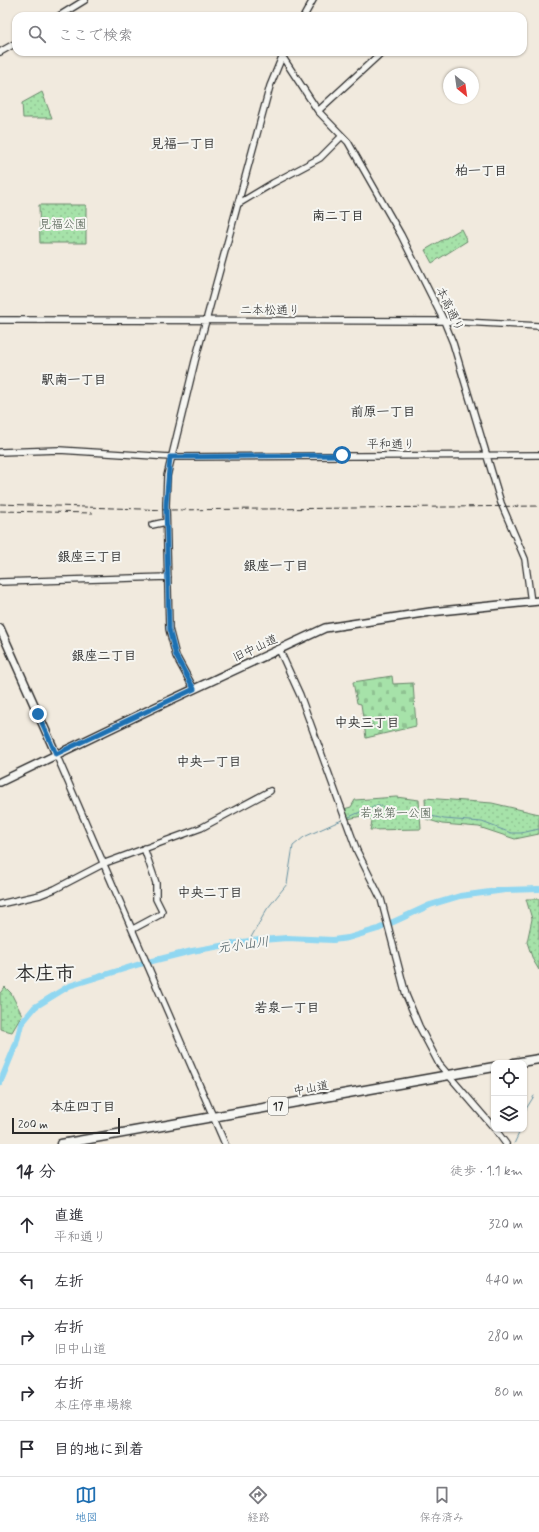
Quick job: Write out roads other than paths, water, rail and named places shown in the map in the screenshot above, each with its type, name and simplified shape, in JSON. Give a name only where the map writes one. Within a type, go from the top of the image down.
[{"type":"highway","points":[[527,1061],[539,1059]]},
{"type":"highway","name":"中山道","points":[[61,1144],[491,1068]]},
{"type":"main road","name":"旧中山道","points":[[0,782],[56,754],[311,634],[335,626],[430,612],[539,602]]},
{"type":"main road","points":[[0,628],[56,754]]},
{"type":"street","points":[[66,12],[85,0]]},
{"type":"street","points":[[306,12],[313,0]]},
{"type":"street","points":[[0,52],[12,45]]},
{"type":"street","points":[[194,689],[173,649],[169,629],[166,525],[170,457],[270,86],[282,56]]},
{"type":"street","name":"本高通り","points":[[284,56],[318,111],[348,142],[379,194],[444,320],[453,342],[501,503],[525,559],[531,602]]},
{"type":"street","points":[[318,111],[378,56]]},
{"type":"street","points":[[238,204],[320,158],[342,136]]},
{"type":"street","name":"二本松通り","points":[[0,320],[444,320],[539,326]]},
{"type":"street","name":"平和通り","points":[[0,452],[59,450],[170,457],[539,454]]},
{"type":"street","points":[[152,526],[166,525]]},
{"type":"street","points":[[0,582],[168,577]]},
{"type":"street","points":[[279,649],[300,695],[357,852],[379,894],[390,929],[408,1002],[431,1052],[447,1075],[491,1125]]},
{"type":"street","points":[[56,754],[105,862],[225,1144]]},
{"type":"street","points":[[0,904],[55,889],[105,862],[201,828],[270,791]]},
{"type":"street","points":[[133,929],[162,913],[155,895],[156,883],[144,848]]},
{"type":"street","points":[[497,1132],[506,1144]]},
{"type":"waterway","points":[[347,818],[360,812],[367,811],[374,806],[381,806],[397,811],[411,811],[444,819],[482,822],[511,833],[521,833],[539,829]]},
{"type":"waterway","points":[[249,941],[267,909],[287,884],[293,846],[304,837],[344,819]]},
{"type":"waterway","name":"元小山川","points":[[0,1083],[16,1044],[21,1024],[35,1007],[69,986],[140,964],[192,951],[249,941],[287,938],[333,940],[348,938],[378,929],[430,905],[460,896],[505,890],[539,889]]},
{"type":"waterway","points":[[527,1107],[534,1096]]},
{"type":"waterway","points":[[514,1144],[520,1132]]},
{"type":"railway","points":[[0,504],[169,510],[539,506]]},
{"type":"railway","points":[[0,511],[93,513]]},
{"type":"district","name":"見福一丁目","points":[[183,143]]},
{"type":"district","name":"柏一丁目","points":[[481,170]]},
{"type":"district","name":"南二丁目","points":[[338,215]]},
{"type":"district","name":"駅南一丁目","points":[[74,379]]},
{"type":"district","name":"前原一丁目","points":[[383,411]]},
{"type":"district","name":"銀座三丁目","points":[[90,556]]},
{"type":"district","name":"銀座一丁目","points":[[276,565]]},
{"type":"district","name":"銀座二丁目","points":[[104,655]]},
{"type":"district","name":"中央三丁目","points":[[367,722]]},
{"type":"district","name":"中央一丁目","points":[[209,761]]},
{"type":"district","name":"中央二丁目","points":[[210,892]]},
{"type":"district","name":"本庄市","points":[[45,973]]},
{"type":"district","name":"若泉一丁目","points":[[287,1007]]},
{"type":"district","name":"本庄四丁目","points":[[83,1106]]},
{"type":"park label","name":"見福公園","points":[[63,224]]},
{"type":"park label","name":"若泉第一公園","points":[[396,813]]}]
